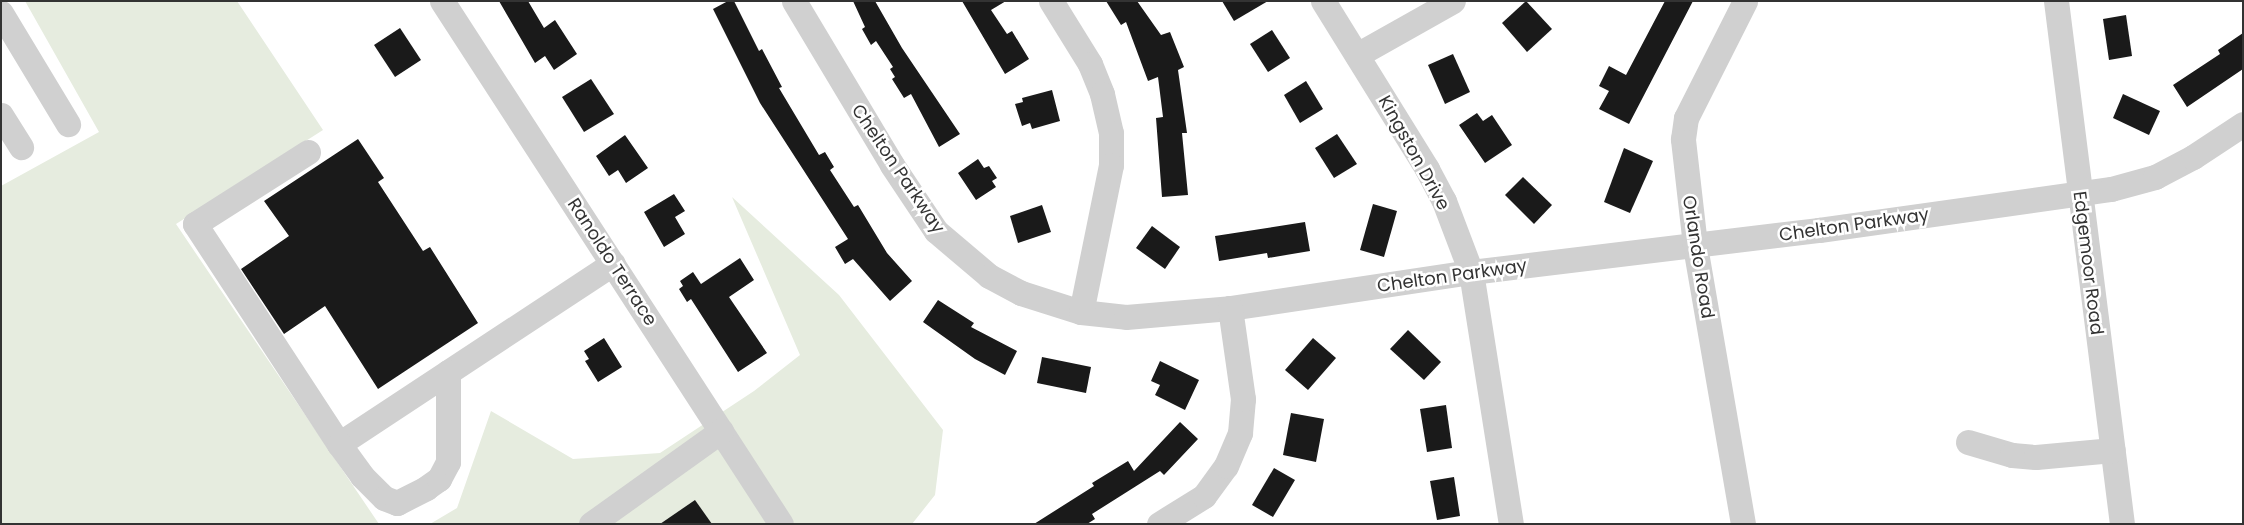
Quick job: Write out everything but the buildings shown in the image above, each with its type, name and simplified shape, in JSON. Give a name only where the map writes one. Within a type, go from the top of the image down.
[{"type":"street","name":"Ranoldo Terrace","points":[[442,1],[781,524]]},
{"type":"street","name":"Chelton Parkway","points":[[794,1],[892,165],[936,231],[989,276],[1021,293],[1081,312],[1141,317],[1230,308],[1471,272],[1695,246],[2079,194],[2155,177],[2194,157],[2243,124]]},
{"type":"street","points":[[1051,1],[1090,64],[1102,94],[1111,134],[1111,164],[1081,312]]},
{"type":"street","name":"Kingston Drive","points":[[1323,1],[1358,54],[1444,201],[1471,272],[1511,524]]},
{"type":"street","points":[[1358,54],[1453,1]]},
{"type":"street","name":"Orlando Road","points":[[1743,524],[1695,246],[1684,163],[1686,118],[1745,1]]},
{"type":"street","name":"Edgemoor Road","points":[[2056,1],[2122,524]]},
{"type":"street","points":[[1,13],[68,124]]},
{"type":"street","points":[[1,115],[21,147]]},
{"type":"street","points":[[308,152],[195,224],[339,444],[362,476],[384,498],[397,503],[426,488],[439,479],[448,462],[448,372]]},
{"type":"street","points":[[339,444],[613,263]]},
{"type":"street","points":[[1159,524],[1204,496],[1226,466],[1237,441],[1243,399],[1230,308]]},
{"type":"street","points":[[591,524],[721,431]]},
{"type":"street","points":[[1968,442],[2012,455],[2036,457],[2113,450]]},
{"type":"shaded area","points":[[25,1],[237,1],[323,130],[176,224],[379,524],[1,524],[1,186],[99,132]]},
{"type":"shaded area","points":[[732,197],[839,295],[943,430],[935,495],[912,524],[430,524],[457,508],[491,411],[573,459],[660,453],[754,391],[800,355]]}]
